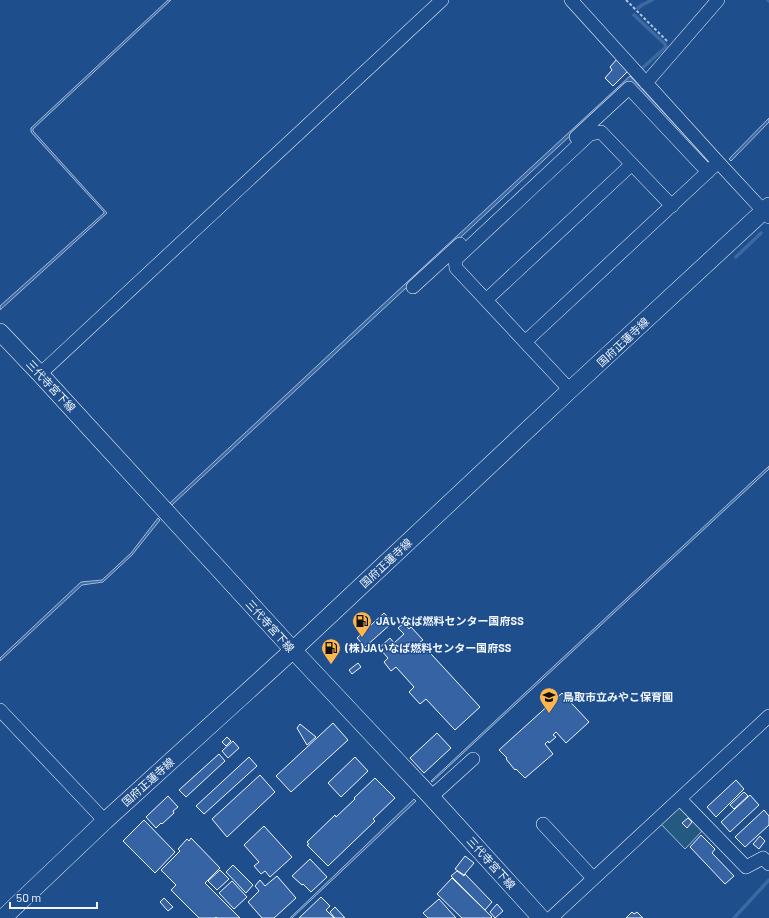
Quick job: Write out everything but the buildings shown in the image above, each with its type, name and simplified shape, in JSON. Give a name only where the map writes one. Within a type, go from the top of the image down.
[{"type":"main road","name":"国府正蓮寺線","points":[[3,918],[570,390],[767,211]]},
{"type":"main road","name":"三代寺宮下線","points":[[0,332],[292,650],[431,797],[541,918]]},
{"type":"street","points":[[40,374],[442,0]]},
{"type":"street","points":[[571,0],[718,162],[767,211]]},
{"type":"street","points":[[646,83],[718,0]]},
{"type":"street","points":[[413,287],[628,88],[708,172]]},
{"type":"street","points":[[570,390],[456,268],[455,260],[590,134],[601,132],[672,206]]},
{"type":"street","points":[[525,342],[718,162]]},
{"type":"street","points":[[486,300],[632,164]]},
{"type":"street","points":[[0,710],[105,822]]},
{"type":"street","points":[[551,918],[769,716]]},
{"type":"street","points":[[431,797],[473,759]]},
{"type":"street","points":[[680,799],[746,867],[763,858],[769,864]]},
{"type":"street","points":[[543,824],[593,878]]},
{"type":"path","points":[[626,0],[675,49]]},
{"type":"shaded area","points":[[168,0],[171,0],[33,129],[33,131],[107,213],[0,310],[0,306],[104,213],[31,132],[31,128]]},
{"type":"shaded area","points":[[630,76],[705,157],[702,159],[627,83],[171,506],[169,505],[391,297]]},
{"type":"shaded area","points":[[769,118],[769,122],[731,161],[729,159]]},
{"type":"shaded area","points":[[769,466],[769,469],[432,782],[431,781],[555,665]]},
{"type":"shaded area","points":[[158,518],[160,520],[132,555],[103,582],[82,585],[0,661],[0,658],[81,582],[102,580],[131,553]]},
{"type":"shaded area","points":[[414,799],[416,801],[292,918],[290,918]]},
{"type":"shaded area","points":[[676,807],[682,807],[704,829],[685,849],[659,822]]},
{"type":"waterway","points":[[638,8],[652,0]]},
{"type":"waterway","points":[[634,15],[665,44],[666,47],[640,70]]},
{"type":"waterway","points":[[736,257],[761,233]]},
{"type":"waterway","points":[[734,918],[769,880]]},
{"type":"place","name":"JAいなば燃料センター国府SS","points":[[362,638]]},
{"type":"place","name":"(株)JAいなば燃料センター国府SS","points":[[331,665]]},
{"type":"place","name":"鳥取市立みやこ保育園","points":[[549,714]]}]
